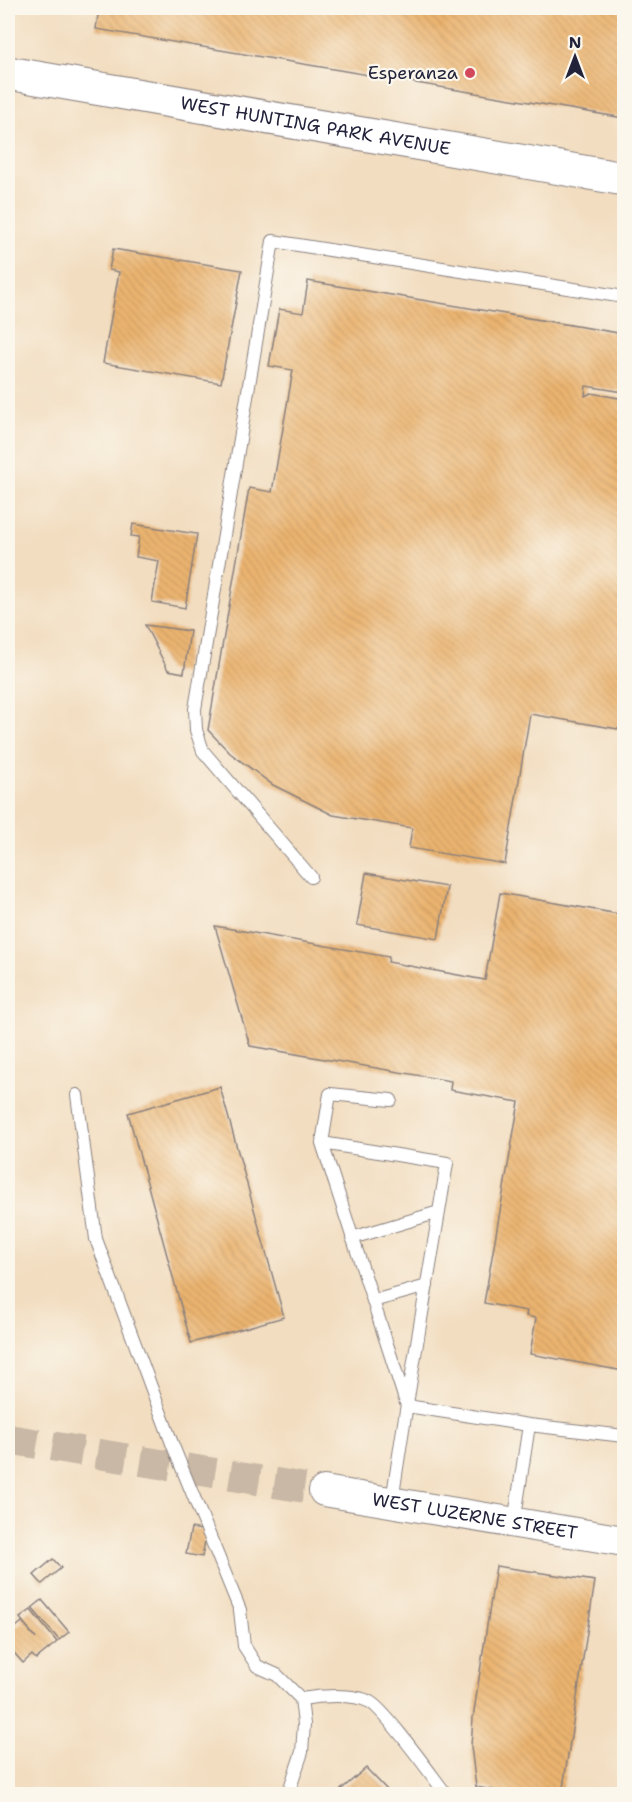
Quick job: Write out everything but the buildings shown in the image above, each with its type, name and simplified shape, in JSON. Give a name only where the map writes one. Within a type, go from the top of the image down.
[{"type":"main road","name":"WEST HUNTING PARK AVENUE","points":[[8,73],[624,180]]},
{"type":"street","name":"WEST LUZERNE STREET","points":[[324,1491],[624,1541]]},
{"type":"lane","points":[[311,877],[203,751],[196,730],[195,709],[273,241],[624,297]]},
{"type":"lane","points":[[391,1100],[330,1094],[321,1143],[407,1406]]},
{"type":"lane","points":[[77,1095],[96,1239],[173,1446],[240,1610],[244,1646],[257,1666],[277,1675],[301,1699],[304,1724],[302,1752],[288,1794]]},
{"type":"lane","points":[[321,1143],[447,1163],[392,1502]]},
{"type":"lane","points":[[352,1238],[439,1212]]},
{"type":"lane","points":[[373,1301],[427,1286]]},
{"type":"lane","points":[[407,1406],[530,1425],[624,1436]]},
{"type":"lane","points":[[514,1523],[530,1425]]},
{"type":"lane","points":[[301,1699],[329,1695],[370,1702],[394,1728],[446,1794]]},
{"type":"tunnel","points":[[8,1439],[324,1491]]},
{"type":"place","name":"Esperanza","points":[[470,73]]}]
